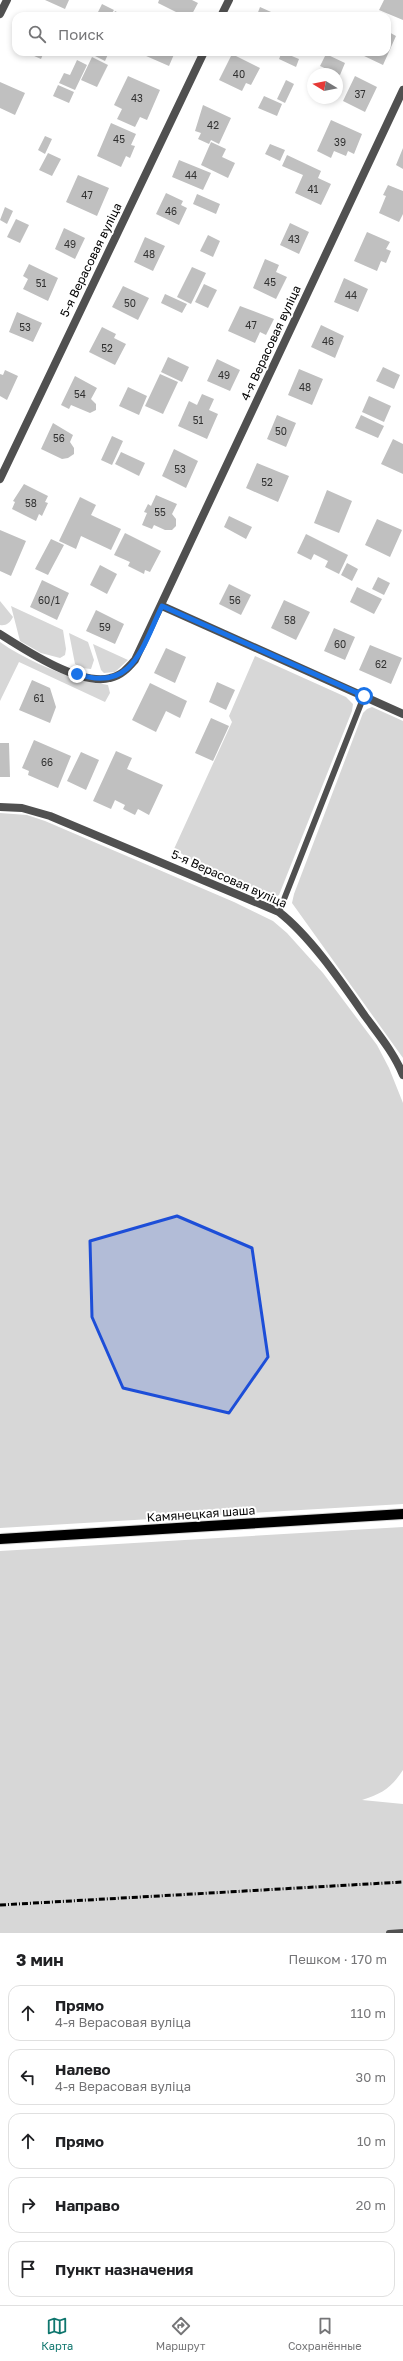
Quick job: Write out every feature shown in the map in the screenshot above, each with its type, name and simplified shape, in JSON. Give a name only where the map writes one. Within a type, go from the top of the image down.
[{"type":"main road","name":"Камянецкая шаша","points":[[0,1539],[403,1514]]},
{"type":"street","points":[[0,14],[7,0]]},
{"type":"street","points":[[223,12],[229,0]]},
{"type":"street","name":"5-я Верасовая вуліца","points":[[0,479],[202,56]]},
{"type":"street","name":"4-я Верасовая вуліца","points":[[0,634],[39,657],[94,678],[117,676],[130,666],[162,606],[403,90]]},
{"type":"street","points":[[162,606],[403,714]]},
{"type":"street","name":"5-я Верасовая вуліца","points":[[0,807],[22,808],[50,816],[279,912],[302,935],[338,978],[391,1052],[403,1074]]},
{"type":"lane","points":[[279,912],[364,696]]},
{"type":"lane","points":[[390,1933],[403,1932]]},
{"type":"highlighted area","points":[[177,1216],[252,1248],[268,1357],[229,1413],[123,1388],[92,1317],[90,1241]]},
{"type":"shaded area","points":[[0,601],[13,617],[4,625],[0,625]]},
{"type":"shaded area","points":[[11,606],[63,630],[66,649],[65,655],[60,658],[41,653],[20,641]]},
{"type":"shaded area","points":[[69,633],[88,642],[94,660],[91,669],[82,668],[75,664]]},
{"type":"shaded area","points":[[0,642],[19,654],[49,669],[84,681],[108,685],[110,693],[105,702],[19,662],[0,701]]},
{"type":"shaded area","points":[[93,644],[128,660],[115,672],[104,673],[101,670]]},
{"type":"shaded area","points":[[255,656],[346,697],[353,704],[352,711],[279,895],[275,897],[195,862],[174,849],[232,722],[229,716]]},
{"type":"shaded area","points":[[372,707],[403,721],[403,1058],[292,903],[294,894],[363,713]]},
{"type":"shaded area","points":[[0,813],[27,815],[45,821],[234,902],[273,921],[287,933],[323,973],[377,1045],[389,1068],[403,1103],[403,1504],[0,1528]]},
{"type":"shaded area","points":[[403,1527],[403,1770],[395,1781],[386,1789],[362,1800],[403,1804],[403,1933],[0,1933],[0,1551]]},
{"type":"building","points":[[45,0],[69,0],[65,9]]},
{"type":"building","points":[[159,0],[192,0],[198,3],[193,12],[176,12],[158,3]]},
{"type":"building","points":[[384,0],[403,0],[403,20],[391,15],[391,12],[379,10]]},
{"type":"building","points":[[102,4],[114,10],[113,12],[98,12]]},
{"type":"building","points":[[260,7],[271,12],[258,12]]},
{"type":"building","points":[[391,33],[396,36],[391,47]]},
{"type":"building","points":[[34,56],[42,56],[41,59]]},
{"type":"building","points":[[95,56],[107,56],[105,61]]},
{"type":"building","points":[[146,56],[173,56],[169,66]]},
{"type":"building","points":[[231,56],[236,56],[260,68],[251,85],[246,83],[242,91],[219,80]]},
{"type":"building","points":[[280,56],[292,56],[299,59],[296,67],[279,59]]},
{"type":"building","points":[[325,56],[330,56],[345,63],[343,68],[324,68],[320,66]]},
{"type":"building","points":[[364,56],[387,56],[383,65]]},
{"type":"building","points":[[92,57],[108,65],[97,87],[81,80]]},
{"type":"building","points":[[77,60],[87,65],[75,90],[59,83],[64,73],[70,75]]},
{"type":"building","points":[[128,76],[160,90],[147,120],[140,117],[135,127],[117,119],[122,109],[114,105]]},
{"type":"building","points":[[355,76],[377,87],[365,112],[343,101]]},
{"type":"building","points":[[286,80],[294,84],[285,103],[277,99]]},
{"type":"building","points":[[0,82],[25,93],[15,115],[0,108]]},
{"type":"building","points":[[58,85],[74,92],[69,103],[53,96]]},
{"type":"building","points":[[264,96],[282,104],[277,116],[258,108]]},
{"type":"building","points":[[203,105],[231,118],[219,144],[211,140],[209,144],[198,139],[201,133],[195,131]]},
{"type":"building","points":[[331,120],[362,134],[354,154],[348,151],[346,156],[334,151],[331,158],[317,151]]},
{"type":"building","points":[[111,123],[136,134],[131,145],[135,146],[130,158],[126,156],[121,167],[97,156]]},
{"type":"building","points":[[45,136],[52,139],[45,154],[38,150]]},
{"type":"building","points":[[211,142],[226,149],[222,157],[235,163],[228,178],[201,165]]},
{"type":"building","points":[[270,144],[285,150],[280,161],[265,154]]},
{"type":"building","points":[[403,148],[403,169],[396,165]]},
{"type":"building","points":[[48,153],[61,159],[52,176],[39,170]]},
{"type":"building","points":[[287,155],[321,171],[318,178],[331,184],[321,205],[295,193],[303,175],[282,166]]},
{"type":"building","points":[[179,160],[211,173],[203,190],[172,177]]},
{"type":"building","points":[[78,175],[109,188],[97,216],[66,202]]},
{"type":"building","points":[[388,185],[403,191],[403,214],[399,222],[379,213],[386,196],[383,195]]},
{"type":"building","points":[[166,193],[183,201],[181,205],[187,208],[179,225],[156,214]]},
{"type":"building","points":[[197,194],[220,204],[216,214],[193,204]]},
{"type":"building","points":[[5,207],[13,211],[7,224],[0,220]]},
{"type":"building","points":[[16,219],[29,225],[20,243],[7,237]]},
{"type":"building","points":[[290,223],[309,232],[299,254],[280,245]]},
{"type":"building","points":[[64,228],[85,238],[75,259],[55,249]]},
{"type":"building","points":[[367,232],[390,242],[386,249],[391,251],[386,263],[381,261],[377,271],[354,261]]},
{"type":"building","points":[[208,235],[220,241],[213,257],[200,251]]},
{"type":"building","points":[[145,237],[165,246],[153,271],[134,262]]},
{"type":"building","points":[[265,259],[279,265],[276,272],[287,277],[276,299],[253,288]]},
{"type":"building","points":[[29,264],[58,278],[48,301],[23,289],[28,279],[23,276]]},
{"type":"building","points":[[192,267],[206,273],[191,304],[177,297]]},
{"type":"building","points":[[344,278],[368,289],[358,312],[334,302]]},
{"type":"building","points":[[204,284],[217,290],[208,308],[195,302]]},
{"type":"building","points":[[123,286],[149,298],[138,320],[112,307]]},
{"type":"building","points":[[165,294],[187,304],[182,313],[161,303]]},
{"type":"building","points":[[240,306],[274,319],[266,335],[260,332],[255,343],[228,331]]},
{"type":"building","points":[[17,312],[42,323],[33,342],[9,332]]},
{"type":"building","points":[[321,325],[344,336],[335,358],[311,347]]},
{"type":"building","points":[[102,327],[116,334],[114,338],[126,344],[115,365],[89,352]]},
{"type":"building","points":[[168,357],[189,367],[182,382],[161,372]]},
{"type":"building","points":[[217,359],[240,370],[230,391],[207,381]]},
{"type":"building","points":[[383,367],[400,375],[394,389],[376,381]]},
{"type":"building","points":[[299,369],[323,379],[312,405],[288,395]]},
{"type":"building","points":[[5,370],[18,376],[7,400],[0,396],[0,374],[3,375]]},
{"type":"building","points":[[160,374],[178,382],[163,414],[145,406]]},
{"type":"building","points":[[75,376],[97,388],[91,399],[96,404],[96,410],[90,413],[71,405],[69,409],[61,405]]},
{"type":"building","points":[[128,387],[147,396],[139,415],[119,406]]},
{"type":"building","points":[[202,394],[214,399],[209,410],[218,414],[207,439],[178,426],[189,401],[197,405]]},
{"type":"building","points":[[369,396],[391,406],[384,422],[362,412]]},
{"type":"building","points":[[277,415],[296,423],[286,447],[267,439]]},
{"type":"building","points":[[361,415],[384,426],[378,438],[355,428]]},
{"type":"building","points":[[53,423],[73,435],[70,442],[74,448],[74,454],[68,458],[62,459],[41,449]]},
{"type":"building","points":[[112,436],[123,441],[112,465],[101,460]]},
{"type":"building","points":[[393,439],[403,444],[403,474],[381,464]]},
{"type":"building","points":[[174,449],[198,461],[186,488],[162,476]]},
{"type":"building","points":[[121,452],[145,463],[139,476],[115,464]]},
{"type":"building","points":[[257,463],[289,476],[278,502],[246,488]]},
{"type":"building","points":[[24,484],[48,496],[45,502],[48,503],[42,516],[39,514],[36,521],[12,509],[15,502],[13,501]]},
{"type":"building","points":[[327,490],[352,501],[339,533],[314,523]]},
{"type":"building","points":[[156,495],[177,504],[172,514],[176,519],[176,526],[172,530],[165,530],[154,525],[152,529],[142,525],[147,513],[144,512],[148,504],[151,506]]},
{"type":"building","points":[[80,497],[96,505],[91,515],[121,529],[111,550],[81,536],[76,549],[59,541]]},
{"type":"building","points":[[229,516],[252,527],[246,539],[224,527]]},
{"type":"building","points":[[377,519],[402,530],[390,557],[365,545]]},
{"type":"building","points":[[0,530],[26,541],[11,576],[0,571]]},
{"type":"building","points":[[125,533],[161,551],[150,572],[145,570],[144,574],[128,566],[130,562],[114,555]]},
{"type":"building","points":[[306,534],[348,555],[339,574],[325,567],[328,561],[314,554],[311,560],[297,553]]},
{"type":"building","points":[[51,539],[64,545],[48,575],[35,569]]},
{"type":"building","points":[[347,563],[358,569],[352,581],[341,575]]},
{"type":"building","points":[[100,565],[117,574],[107,594],[90,585]]},
{"type":"building","points":[[378,577],[390,583],[384,595],[372,589]]},
{"type":"building","points":[[42,580],[69,593],[57,620],[30,607]]},
{"type":"building","points":[[229,584],[251,595],[241,615],[219,604]]},
{"type":"building","points":[[357,587],[382,599],[374,614],[350,602]]},
{"type":"building","points":[[284,600],[310,612],[296,640],[271,628]]},
{"type":"building","points":[[96,610],[124,624],[115,644],[86,631]]},
{"type":"building","points":[[334,628],[355,637],[345,660],[324,651]]},
{"type":"building","points":[[370,645],[402,658],[391,684],[359,670]]},
{"type":"building","points":[[166,648],[186,657],[175,683],[154,673]]},
{"type":"building","points":[[32,680],[50,688],[56,707],[50,723],[19,710]]},
{"type":"building","points":[[217,682],[235,690],[226,710],[209,702]]},
{"type":"building","points":[[150,683],[187,701],[180,718],[166,711],[156,732],[132,720]]},
{"type":"building","points":[[211,718],[229,726],[213,761],[195,753]]},
{"type":"building","points":[[34,740],[71,756],[58,788],[28,775],[29,771],[22,768]]},
{"type":"building","points":[[0,743],[9,743],[10,777],[0,777]]},
{"type":"building","points":[[116,751],[132,758],[127,769],[163,785],[149,815],[138,809],[135,815],[123,809],[125,805],[115,800],[111,809],[93,801]]},
{"type":"building","points":[[81,752],[99,760],[86,790],[67,781]]},
{"type":"railway","points":[[0,1905],[403,1882]]},
{"type":"route","points":[[77,674],[102,679],[117,676],[123,672],[134,660],[162,606],[364,696]]}]
